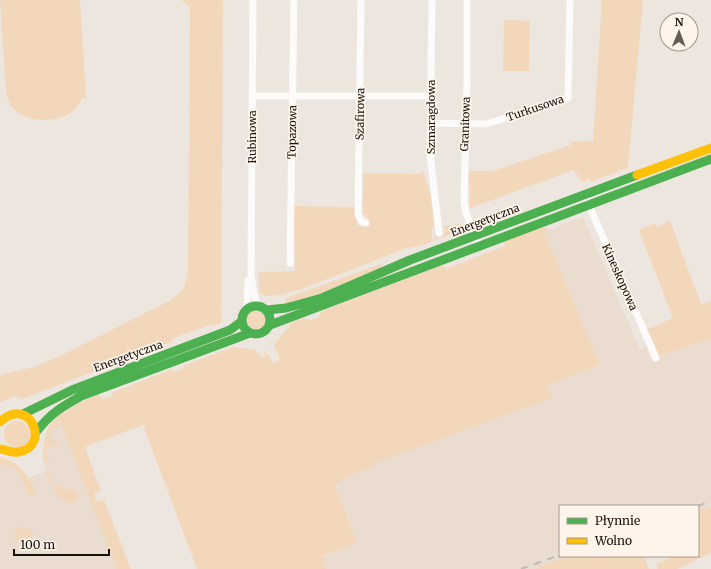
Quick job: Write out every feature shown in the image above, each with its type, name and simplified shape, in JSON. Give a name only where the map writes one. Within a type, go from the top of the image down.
[{"type":"street","name":"Rubinowa","points":[[253,0],[251,275],[254,294],[258,306]]},
{"type":"street","name":"Topazowa","points":[[290,263],[294,0]]},
{"type":"street","name":"Szafirowa","points":[[361,0],[358,215],[362,222],[366,223]]},
{"type":"street","name":"Szmaragdowa","points":[[432,0],[430,153],[439,233]]},
{"type":"street","name":"Granitowa","points":[[467,0],[464,201],[466,213],[479,246]]},
{"type":"street","name":"Turkusowa","points":[[430,123],[486,124],[522,114],[568,98],[570,0]]},
{"type":"street","points":[[252,96],[431,96]]},
{"type":"street","name":"Energetyczna","points":[[267,310],[282,309],[304,304],[375,277],[410,260],[711,148]]},
{"type":"street","name":"Energetyczna","points":[[11,452],[20,452],[29,448],[34,441],[36,432],[47,418],[55,411],[81,396],[250,333],[261,334],[267,330],[270,325],[588,204],[711,159]]},
{"type":"street","name":"Kineskopowa","points":[[585,195],[656,358]]},
{"type":"street","name":"Rubinowa","points":[[247,309],[248,280],[251,275]]},
{"type":"street","points":[[250,333],[244,328],[242,321],[243,314],[252,306],[258,306],[267,310],[270,317],[270,325]]},
{"type":"street","name":"Energetyczna","points":[[0,422],[6,416],[23,414],[72,390],[230,330],[242,321]]},
{"type":"street","points":[[23,414],[34,423],[36,432]]},
{"type":"street","points":[[0,443],[6,450],[11,452]]},
{"type":"street","points":[[0,449],[11,452]]},
{"type":"shaded area","points":[[0,0],[80,0],[86,98],[82,98],[76,108],[69,114],[53,119],[36,119],[20,114],[11,106],[6,92]]},
{"type":"shaded area","points":[[182,0],[223,0],[221,323],[210,325],[176,337],[171,342],[22,399],[16,396],[0,402],[0,375],[34,367],[66,353],[171,300],[183,289],[188,272],[190,8]]},
{"type":"shaded area","points":[[602,0],[643,0],[628,168],[590,182],[590,179],[582,182],[574,170],[470,208],[469,171],[493,171],[571,145],[571,142],[593,141]]},
{"type":"shaded area","points":[[504,20],[530,21],[529,71],[503,71]]},
{"type":"shaded area","points":[[423,171],[431,197],[434,225],[431,230],[433,241],[421,246],[407,248],[304,288],[281,295],[265,296],[259,292],[259,272],[295,271],[294,206],[355,207],[357,225],[368,225],[368,217],[363,214],[363,173],[420,174]]},
{"type":"shaded area","points":[[583,217],[640,350],[646,347],[651,360],[702,341],[711,340],[711,507],[699,511],[699,505],[559,505],[559,557],[567,557],[534,569],[327,569],[322,557],[357,542],[329,467],[600,365],[544,232]]},
{"type":"shaded area","points":[[670,221],[701,304],[711,301],[711,340],[702,341],[659,357],[647,329],[673,318],[639,230],[655,223],[657,227]]},
{"type":"shaded area","points":[[462,222],[460,231],[435,240],[434,234],[438,238],[444,235],[445,230],[443,226],[460,224]]},
{"type":"shaded area","points":[[543,227],[549,230],[544,232],[600,365],[547,385],[552,398],[375,463],[374,466],[355,473],[335,484],[357,543],[322,556],[327,569],[197,569],[143,425],[85,447],[101,491],[94,494],[97,502],[104,500],[131,569],[117,569],[60,421],[56,423],[58,426],[52,429],[52,432],[49,433],[53,442],[57,442],[59,447],[57,449],[54,444],[45,448],[49,460],[44,462],[43,460],[46,433],[52,422],[64,412],[65,414],[66,411],[79,403],[98,395],[103,399],[112,396],[111,393],[173,369],[174,372],[184,368],[183,366],[233,347],[255,350],[262,358],[266,356],[263,352],[265,350],[273,363],[280,360],[274,345],[287,329],[290,328],[289,324],[303,318],[310,320],[319,317],[321,312],[324,310],[443,265],[446,269],[505,246],[505,241]]},
{"type":"shaded area","points":[[381,264],[381,268],[352,283],[285,306],[286,298]]},
{"type":"shaded area","points":[[256,311],[262,314],[265,320],[262,326],[256,329],[250,326],[247,320],[250,314]]},
{"type":"shaded area","points":[[60,416],[77,450],[123,569],[0,569],[0,457],[20,467],[28,478],[47,471],[43,460],[48,431]]},
{"type":"shaded area","points":[[17,421],[26,425],[30,434],[26,443],[17,447],[8,443],[4,434],[8,425]]},
{"type":"shaded area","points":[[0,457],[14,463],[22,470],[36,493],[35,494],[29,497],[20,474],[13,468],[0,464]]},
{"type":"shaded area","points":[[45,471],[47,471],[54,486],[58,485],[64,489],[75,490],[78,495],[77,501],[70,503],[61,498],[54,490]]},
{"type":"shaded area","points":[[711,507],[711,553],[677,569],[658,569],[656,564],[668,559],[668,557],[699,557],[699,511]]},
{"type":"shaded area","points":[[17,527],[30,529],[34,536],[14,543],[18,535],[14,531]]},
{"type":"shaded area","points":[[567,557],[644,557],[649,569],[534,569]]},
{"type":"railway","points":[[699,506],[711,501]]},
{"type":"railway","points":[[521,569],[559,555]]},
{"type":"traffic: fast","points":[[270,325],[711,159]]},
{"type":"traffic: fast","points":[[267,310],[286,308],[322,298],[410,260],[637,175]]},
{"type":"traffic: fast","points":[[256,306],[262,307],[266,310],[269,314],[270,320],[269,326],[266,330],[262,333],[256,334],[250,333],[246,330],[243,326],[242,320],[243,314],[246,310],[250,307],[256,306]]},
{"type":"traffic: fast","points":[[23,414],[72,390],[230,330],[242,321]]},
{"type":"traffic: fast","points":[[36,432],[56,411],[81,396],[250,333]]},
{"type":"traffic: slow","points":[[637,175],[711,148]]},
{"type":"traffic: slow","points":[[0,422],[11,415],[20,414],[28,418],[33,425],[35,433],[34,441],[28,448],[18,452],[0,449]]}]
